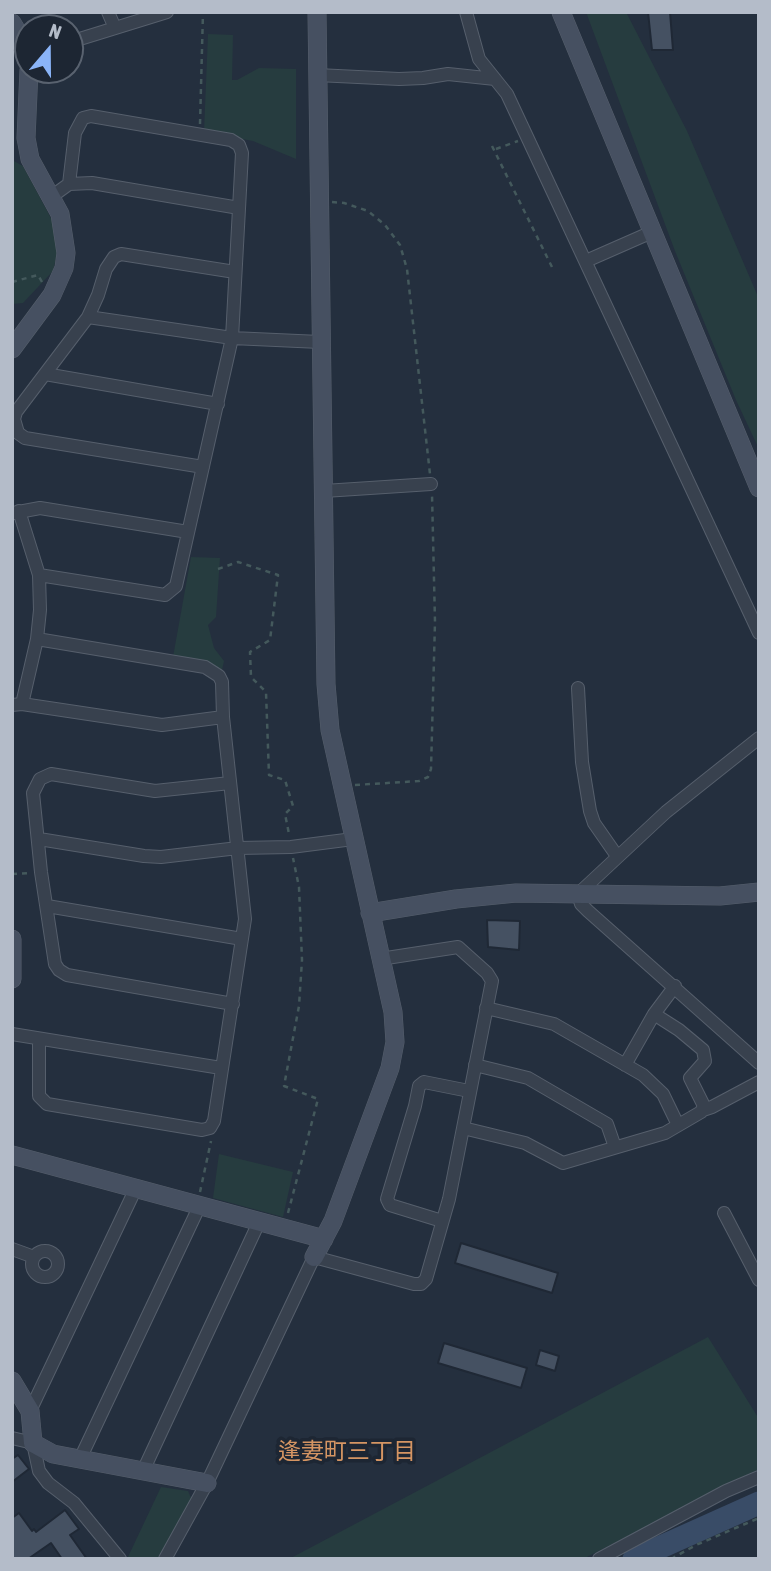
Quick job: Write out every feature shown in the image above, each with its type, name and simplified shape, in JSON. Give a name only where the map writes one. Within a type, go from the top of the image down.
[{"type":"street","points":[[108,12],[116,28]]},
{"type":"street","points":[[84,38],[167,12]]},
{"type":"street","points":[[165,1559],[207,1483],[324,1239],[390,1068],[395,1042],[393,1012],[330,730],[326,684],[317,12]]},
{"type":"street","points":[[466,12],[479,59],[507,94],[759,633]]},
{"type":"street","points":[[561,12],[759,488]]},
{"type":"street","points":[[317,75],[399,79],[448,74],[495,79]]},
{"type":"street","points":[[12,349],[52,295],[64,268],[66,242],[60,214],[30,159],[26,138],[28,84]]},
{"type":"street","points":[[39,575],[165,595],[176,586],[232,338],[242,153],[239,145],[231,140],[91,116],[83,118],[75,133],[69,184]]},
{"type":"street","points":[[51,197],[69,184],[92,183],[239,208]]},
{"type":"street","points":[[586,261],[652,232]]},
{"type":"street","points":[[203,467],[25,438],[18,433],[14,425],[16,412],[88,317],[109,262],[121,254],[235,272]]},
{"type":"street","points":[[88,317],[232,338],[320,342]]},
{"type":"street","points":[[45,374],[218,404]]},
{"type":"street","points":[[324,491],[431,484]]},
{"type":"street","points":[[188,532],[40,508],[16,512],[39,575],[40,610],[37,639],[17,705],[162,725],[223,717]]},
{"type":"street","points":[[37,639],[205,667],[215,672],[222,682],[223,717],[245,919],[214,1121],[210,1128],[202,1130],[47,1104],[39,1096],[38,1039]]},
{"type":"street","points":[[578,688],[582,762],[590,811],[594,823],[617,856]]},
{"type":"street","points":[[578,894],[666,812],[759,738]]},
{"type":"street","points":[[230,783],[155,791],[51,775],[45,776],[36,785],[33,793],[41,872],[55,964],[64,974],[233,1004]]},
{"type":"street","points":[[39,839],[161,857],[353,839]]},
{"type":"street","points":[[370,913],[456,899],[516,893],[720,896],[759,892]]},
{"type":"street","points":[[578,894],[581,904],[588,911],[759,1063]]},
{"type":"street","points":[[47,906],[242,939]]},
{"type":"street","points":[[12,939],[12,979]]},
{"type":"street","points":[[314,1257],[421,1284],[426,1279],[449,1199],[492,981],[490,976],[458,947],[380,959]]},
{"type":"street","points":[[625,1065],[654,1014],[675,986]]},
{"type":"street","points":[[486,1007],[554,1024],[643,1075],[663,1094],[678,1125]]},
{"type":"street","points":[[654,1014],[703,1050],[705,1061],[690,1078],[704,1106],[703,1110]]},
{"type":"street","points":[[12,1034],[221,1068]]},
{"type":"street","points":[[475,1065],[522,1076],[607,1124],[615,1147]]},
{"type":"street","points":[[442,1221],[390,1205],[387,1199],[419,1086],[424,1082],[469,1091]]},
{"type":"street","points":[[463,1128],[525,1143],[563,1163],[665,1133],[759,1082]]},
{"type":"street","points":[[12,1156],[136,1188],[200,1199],[324,1239]]},
{"type":"street","points":[[30,1411],[136,1188]]},
{"type":"street","points":[[80,1459],[200,1199]]},
{"type":"street","points":[[723,1213],[759,1280]]},
{"type":"street","points":[[143,1471],[260,1220]]},
{"type":"street","points":[[12,1249],[34,1257]]},
{"type":"street","points":[[12,1381],[30,1411],[34,1457],[44,1477],[74,1503],[120,1559]]},
{"type":"street","points":[[12,1438],[33,1443],[52,1454],[207,1483]]},
{"type":"street","points":[[600,1559],[759,1477]]},
{"type":"path","points":[[200,134],[203,12]]},
{"type":"path","points":[[527,137],[494,147],[552,267]]},
{"type":"path","points":[[319,201],[344,203],[368,211],[386,225],[400,245],[407,269],[431,484],[435,622],[431,769],[428,777],[419,781],[341,786]]},
{"type":"path","points":[[12,282],[38,275],[47,290]]},
{"type":"path","points":[[218,569],[238,562],[278,575],[270,640],[250,652],[251,677],[266,692],[268,775],[285,780],[293,806],[285,814],[299,887],[302,960],[299,1006],[284,1086],[318,1099],[285,1227]]},
{"type":"path","points":[[12,874],[41,872]]},
{"type":"path","points":[[200,1199],[213,1134],[210,1128]]},
{"type":"path","points":[[671,1559],[759,1518]]},
{"type":"green space","points":[[586,12],[626,12],[687,131],[759,299],[759,449],[675,251]]},
{"type":"green space","points":[[208,34],[233,35],[232,80],[259,68],[296,69],[296,159],[253,141],[204,132]]},
{"type":"green space","points":[[12,160],[23,166],[61,237],[53,271],[23,303],[12,304]]},
{"type":"green space","points":[[191,557],[220,558],[216,617],[208,625],[214,648],[224,661],[222,670],[206,663],[173,657]]},
{"type":"green space","points":[[219,1154],[293,1172],[283,1217],[213,1198]]},
{"type":"green space","points":[[708,1337],[759,1419],[759,1469],[583,1559],[289,1559]]},
{"type":"green space","points":[[161,1487],[188,1491],[192,1500],[160,1559],[127,1559]]},
{"type":"building","points":[[648,12],[670,12],[673,50],[652,50]]},
{"type":"building","points":[[487,920],[520,921],[519,950],[488,947]]},
{"type":"building","points":[[461,1243],[558,1273],[552,1293],[455,1263]]},
{"type":"building","points":[[444,1343],[527,1368],[521,1388],[438,1363]]},
{"type":"building","points":[[540,1350],[559,1356],[555,1371],[536,1365]]},
{"type":"building","points":[[18,1455],[29,1469],[12,1482],[12,1459]]},
{"type":"building","points":[[65,1510],[79,1529],[70,1535],[87,1559],[62,1559],[51,1543],[28,1559],[12,1559],[12,1518],[19,1513],[32,1531],[34,1529],[36,1532]]},
{"type":"waterway","points":[[634,1559],[759,1503]]},
{"type":"district","name":"逢妻町三丁目","points":[[347,1452]]}]
